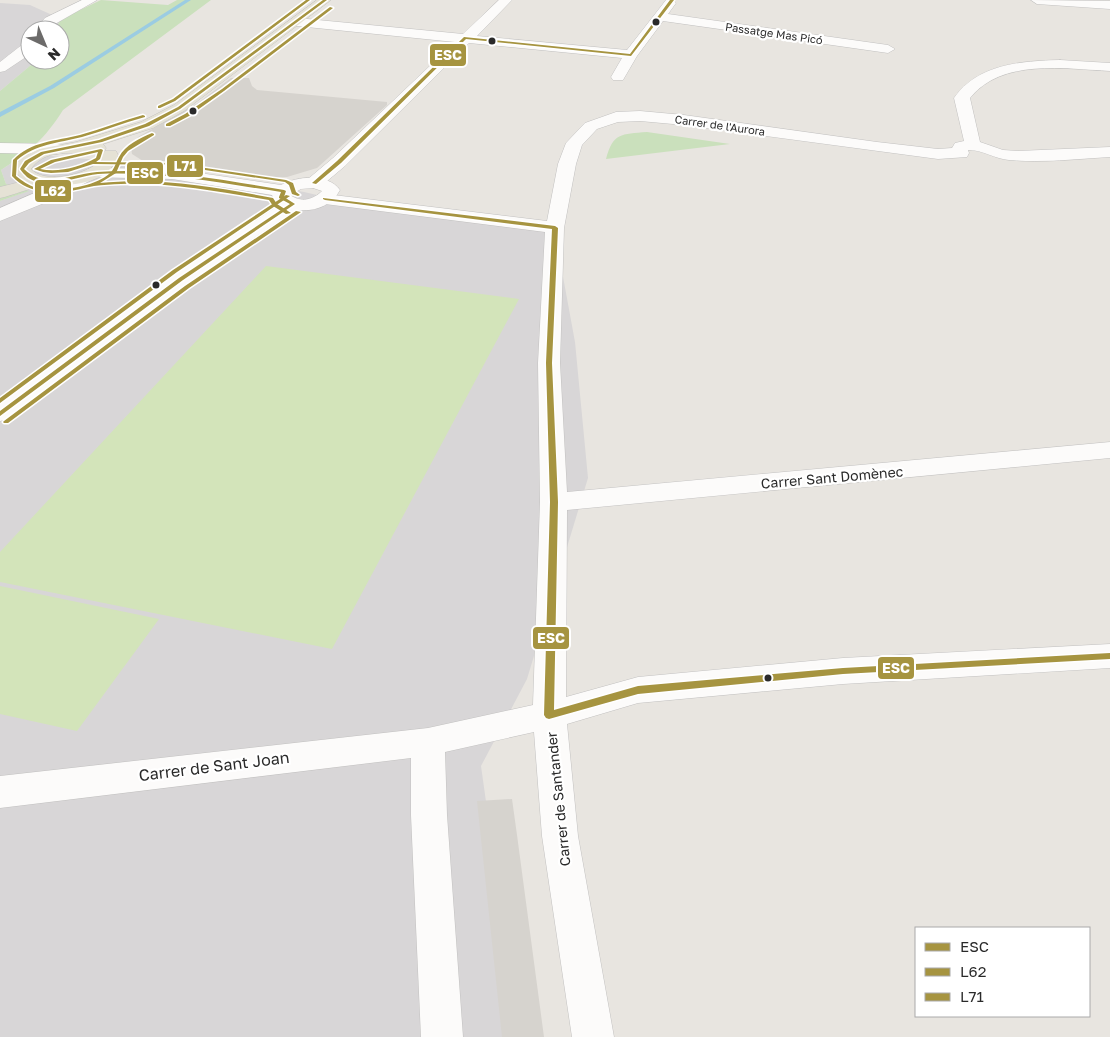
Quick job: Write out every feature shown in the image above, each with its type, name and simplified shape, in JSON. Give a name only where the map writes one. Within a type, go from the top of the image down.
[{"type":"main road","points":[[0,181],[24,167],[37,156],[57,149],[80,146],[147,125],[179,108],[325,0]]},
{"type":"main road","points":[[24,167],[27,177],[42,181],[56,182],[89,175],[108,163],[110,156],[147,125]]},
{"type":"main road","points":[[80,146],[99,148],[110,156]]},
{"type":"main road","points":[[0,193],[42,181]]},
{"type":"street","points":[[55,20],[92,0]]},
{"type":"street","points":[[314,183],[339,162],[506,0]]},
{"type":"street","points":[[618,77],[631,55],[672,0]]},
{"type":"street","points":[[1037,0],[1093,2],[1110,5]]},
{"type":"street","points":[[47,20],[50,7]]},
{"type":"street","name":"Passatge Mas Picó","points":[[660,17],[888,49]]},
{"type":"street","points":[[297,22],[631,55]]},
{"type":"street","points":[[0,68],[20,55]]},
{"type":"street","points":[[967,149],[962,98],[976,82],[1002,71],[1025,66],[1053,64],[1110,67]]},
{"type":"street","name":"Carrer de l'Aurora","points":[[555,228],[567,164],[574,143],[591,126],[616,117],[640,116],[684,120],[938,154],[967,149],[979,158],[990,156],[992,153],[1013,156],[1110,152]]},
{"type":"street","points":[[3,149],[57,149]]},
{"type":"street","points":[[3,149],[24,167]]},
{"type":"street","points":[[110,156],[172,174],[288,197],[308,204],[325,199],[555,228]]},
{"type":"street","points":[[0,215],[53,193],[89,175],[172,174]]},
{"type":"street","points":[[0,414],[174,284],[256,227],[288,197],[296,185],[314,183],[328,187],[331,190],[325,199]]},
{"type":"street","name":"Carrer de Santander","points":[[555,228],[549,364],[554,502],[550,715],[560,836],[593,1037]]},
{"type":"street","name":"Carrer Sant Domènec","points":[[554,502],[1110,450]]},
{"type":"street","points":[[550,715],[638,690],[843,671],[1110,656]]},
{"type":"street","name":"Carrer de Sant Joan","points":[[0,792],[428,742],[550,715]]},
{"type":"street","points":[[428,742],[442,1037]]},
{"type":"shaded area","points":[[0,3],[30,5],[61,19],[20,20],[20,70],[25,70],[0,91]]},
{"type":"shaded area","points":[[231,78],[249,78],[252,86],[257,90],[387,102],[387,105],[317,168],[287,177],[264,178],[152,163],[143,161],[132,154],[131,147],[138,137],[198,103]]},
{"type":"shaded area","points":[[25,154],[124,162],[304,192],[351,203],[553,222],[575,342],[588,478],[527,679],[481,766],[519,1037],[0,1037],[0,201],[28,191],[6,184],[1,170]]},
{"type":"shaded area","points":[[512,799],[544,1037],[502,1037],[477,801]]},
{"type":"green space","points":[[101,0],[168,5],[177,0],[211,0],[63,110],[36,144],[1,170],[6,184],[29,191],[0,201],[0,91],[25,70],[70,70],[70,20],[61,19]]},
{"type":"green space","points":[[647,132],[730,144],[606,159],[612,144],[619,136]]},
{"type":"green space","points":[[266,266],[519,299],[332,649],[0,582],[0,552]]},
{"type":"green space","points":[[0,586],[159,619],[77,731],[0,714]]},
{"type":"waterway","points":[[0,115],[52,87],[188,0]]},
{"type":"transit line","name":"L62","points":[[159,107],[174,100],[308,0]]},
{"type":"transit line","name":"ESC","points":[[293,204],[281,197],[284,191],[191,177],[121,172],[88,174],[47,182],[29,176],[22,169],[27,162],[43,153],[100,141],[147,125],[179,108],[325,0]]},
{"type":"transit line","name":"ESC","points":[[314,183],[339,162],[465,38],[631,55],[672,0]]},
{"type":"transit line","name":"L62","points":[[168,125],[187,115],[223,90],[331,8]]},
{"type":"transit line","name":"L62","points":[[143,116],[80,136],[46,143],[30,149],[15,160],[14,176],[23,184],[34,189],[48,191],[62,191],[90,185],[112,174],[123,153],[152,134]]},
{"type":"transit line","name":"L71","points":[[101,150],[98,159],[84,166],[59,172],[36,169],[53,161],[101,150]]},
{"type":"transit line","name":"L71","points":[[65,170],[93,163],[172,164],[286,181],[291,184],[294,193],[298,195]]},
{"type":"transit line","name":"L62","points":[[71,190],[120,182],[171,184],[271,199],[275,205],[288,213]]},
{"type":"transit line","name":"L71","points":[[0,401],[175,271],[288,196]]},
{"type":"transit line","name":"ESC","points":[[325,199],[555,228],[549,363],[554,502],[549,715],[638,690],[843,671],[1110,656]]},
{"type":"transit line","name":"ESC","points":[[0,414],[181,279],[293,204]]},
{"type":"transit line","name":"L62","points":[[6,422],[187,287],[298,212]]}]
